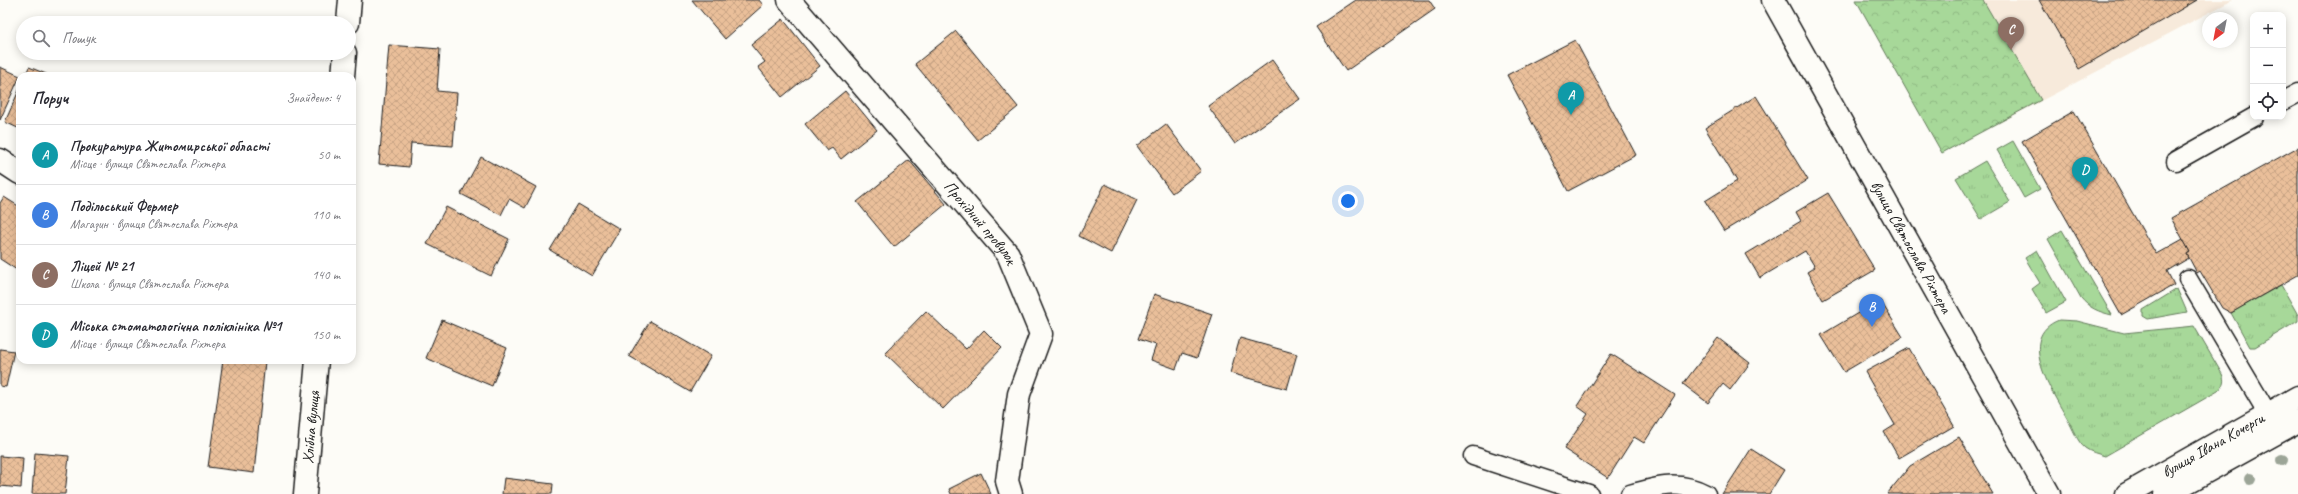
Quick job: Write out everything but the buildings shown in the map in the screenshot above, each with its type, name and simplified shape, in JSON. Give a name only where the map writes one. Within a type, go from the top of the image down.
[{"type":"street","points":[[349,16],[350,0]]},
{"type":"street","name":"Прохідний провулок","points":[[789,0],[1008,254],[1041,334],[1019,394],[1007,481],[1011,494]]},
{"type":"street","name":"вулиця Святослава Ріхтера","points":[[1773,0],[2049,494]]},
{"type":"street","points":[[343,72],[344,60]]},
{"type":"street","points":[[0,160],[16,170]]},
{"type":"street","name":"Хлібна вулиця","points":[[305,494],[314,364]]},
{"type":"street","name":"вулиця Івана Кочерги","points":[[2128,494],[2298,397]]},
{"type":"street","name":"вулиця Івана Кочерги","points":[[2166,494],[2298,421]]},
{"type":"lane","points":[[2286,99],[2298,93]]},
{"type":"lane","points":[[2176,161],[2250,119]]},
{"type":"lane","points":[[2188,279],[2268,414]]},
{"type":"lane","points":[[1473,456],[1588,494]]},
{"type":"lane","points":[[1630,494],[1663,485],[1694,488],[1706,494]]},
{"type":"shaded area","points":[[1856,0],[2233,0],[2210,12],[2202,12],[2202,16],[1942,153]]},
{"type":"green space","points":[[1856,0],[1983,0],[2041,100],[1942,153]]},
{"type":"green space","points":[[2013,141],[2040,189],[2024,198],[1997,150]]},
{"type":"green space","points":[[1985,161],[2010,202],[1981,219],[1956,178]]},
{"type":"green space","points":[[2062,230],[2112,315],[2095,309],[2081,298],[2048,239]]},
{"type":"green space","points":[[2037,250],[2066,302],[2046,313],[2032,289],[2040,283],[2025,258]]},
{"type":"green space","points":[[2281,285],[2298,315],[2298,321],[2255,347],[2250,347],[2231,313]]},
{"type":"green space","points":[[2177,289],[2187,312],[2148,319],[2143,316],[2143,310]]},
{"type":"green space","points":[[2059,320],[2077,321],[2124,333],[2194,326],[2222,374],[2224,381],[2223,385],[2218,391],[2105,456],[2092,452],[2082,446],[2054,395],[2041,366],[2039,352],[2040,339],[2046,328]]},
{"type":"place","name":"Ліцей № 21","points":[[2011,50]]},
{"type":"place","name":"Прокуратура Житомирської області","points":[[1571,115]]},
{"type":"place","name":"Міська стоматологічна поліклініка №1","points":[[2085,190]]},
{"type":"place","name":"Подільський Фермер","points":[[1872,327]]}]
